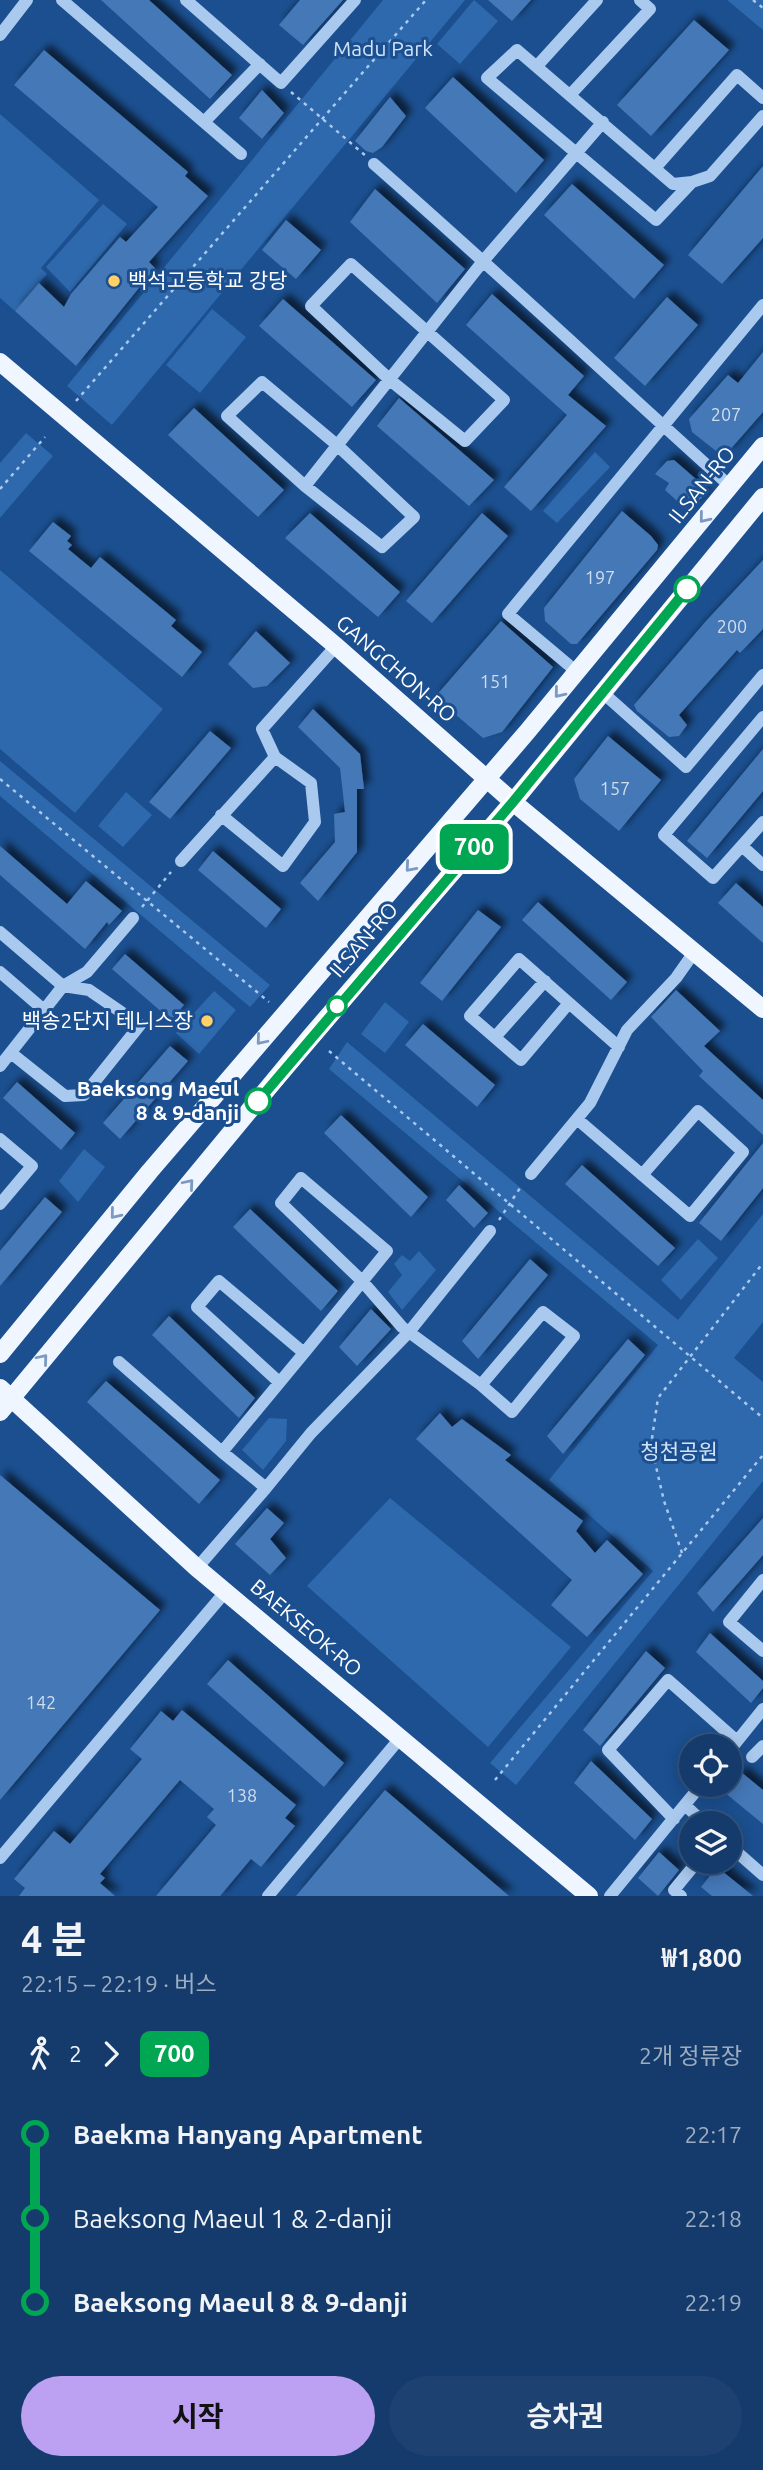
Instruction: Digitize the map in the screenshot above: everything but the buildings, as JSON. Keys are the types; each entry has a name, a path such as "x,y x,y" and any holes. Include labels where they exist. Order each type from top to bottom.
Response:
{"main road":[{"name":"GANGCHON-RO","path":"0,362 336,646 513,802 763,1009"},
{"name":"ILSAN-RO","path":"0,1354 150,1171 577,672 763,446"},
{"name":"ILSAN-RO","path":"4,1399 513,802 601,692 760,506"},
{"name":"BAEKSEOK-RO","path":"4,1399 197,1568 589,1896"}],"street":[{"path":"0,35 27,0"},
{"path":"62,0 241,154"},
{"path":"186,0 281,83 355,0"},
{"path":"537,66 597,0"},
{"path":"570,95 650,9 640,0"},
{"path":"692,182 656,220 487,78 517,50 673,184 692,182 709,176 763,116"},
{"path":"204,122 260,64"},
{"path":"655,168 737,75 763,98"},
{"path":"305,485 484,260 603,122"},
{"path":"374,164 484,260 730,486"},
{"path":"351,264 428,331 504,400 465,441 390,380 311,306 351,264"},
{"path":"577,672 508,614 763,305"},
{"path":"262,382 338,445 414,517 382,547 305,485 227,416 262,382"},
{"path":"221,815 283,866 315,822 311,783 275,757 262,729 336,646"},
{"path":"601,692 685,766 763,675"},
{"path":"763,717 664,835 713,878 763,822"},
{"path":"181,862 275,757"},
{"path":"742,846 763,864"},
{"path":"0,1066 62,986 87,972 133,918"},
{"path":"0,932 62,986 89,990 140,1026 84,1095 65,1097 11,1053"},
{"path":"531,1174 590,1103 627,1030 676,978 695,951"},
{"path":"569,1003 521,1060 470,1016 519,959 619,1046"},
{"path":"0,972 44,1010"},
{"path":"495,1037 545,981"},
{"path":"577,1119 642,1175 690,1216 743,1152 698,1111 642,1175"},
{"path":"0,1139 32,1166 0,1204"},
{"path":"222,1452 304,1353 362,1281 387,1251 301,1178 281,1203 362,1281 409,1332 481,1385 512,1412 574,1336 543,1312 481,1385"},
{"path":"197,1568 311,1433 409,1332 490,1231"},
{"path":"279,1382 197,1307 219,1281 304,1353"},
{"path":"119,1362 266,1489"},
{"path":"763,1580 729,1622 763,1651"},
{"path":"0,1858 226,1591"},
{"path":"674,1819 608,1750 668,1680 722,1734"},
{"path":"742,1735 761,1715"},
{"path":"268,1896 401,1737"},
{"path":"752,1757 763,1746"},
{"path":"610,1896 691,1797"},
{"path":"685,1805 691,1811"},
{"path":"742,1857 763,1875"},
{"path":"681,1896 674,1890 687,1874"}],"path":[{"path":"76,401 426,0"},
{"path":"753,0 763,8"},
{"path":"281,83 374,164"},
{"path":"0,489 45,437"},
{"path":"0,779 269,1002"},
{"path":"133,918 181,862"},
{"path":"329,1051 763,1418"},
{"path":"490,1231 531,1174"},
{"path":"682,1553 664,1501 650,1445 658,1398 763,1263"},
{"path":"495,1780 763,1455"}],"green space":[{"name":"Madu Park","path":"383,0 465,0 112,425 67,386"},
{"path":"474,0 498,21 460,64 437,44"},
{"path":"727,0 763,0 763,30"},
{"path":"0,114 99,200 41,268 47,274 15,311 0,298"},
{"path":"103,204 127,224 70,292 46,267"},
{"path":"212,309 246,337 200,393 166,365"},
{"path":"26,433 53,456 0,518 0,463"},
{"path":"595,452 610,467 557,523 543,511"},
{"path":"0,570 163,709 75,813 0,749"},
{"path":"0,761 270,985 250,1007 0,796"},
{"path":"126,792 152,815 123,847 98,826"},
{"name":"백송2단지 테니스장","path":"214,991 236,1010 199,1054 176,1033"},
{"path":"385,1002 409,1022 385,1053 361,1034"},
{"name":"청천공원","path":"347,1042 678,1320 763,1214 763,1322 734,1358 763,1382 763,1481 516,1785 490,1763 653,1571 549,1480 658,1345 329,1069"},
{"path":"84,1149 105,1167 78,1202 59,1181"},
{"path":"698,1239 718,1258 681,1300 661,1280"},
{"path":"419,1251 436,1270 402,1310 388,1292 402,1275 394,1264 402,1255 410,1261"},
{"path":"269,1418 287,1419 286,1441 263,1470 242,1450"},
{"path":"390,1498 571,1647 488,1747 307,1586"}],"bus line":[{"name":"700","path":"258,1101 536,775 687,589"}],"place":[{"name":"백석고등학교 강당","path":"114,281"},
{"name":"백송2단지 테니스장","path":"207,1021"},
{"name":"Baeksong Maeul 8 & 9-danji","path":"258,1101"}]}
